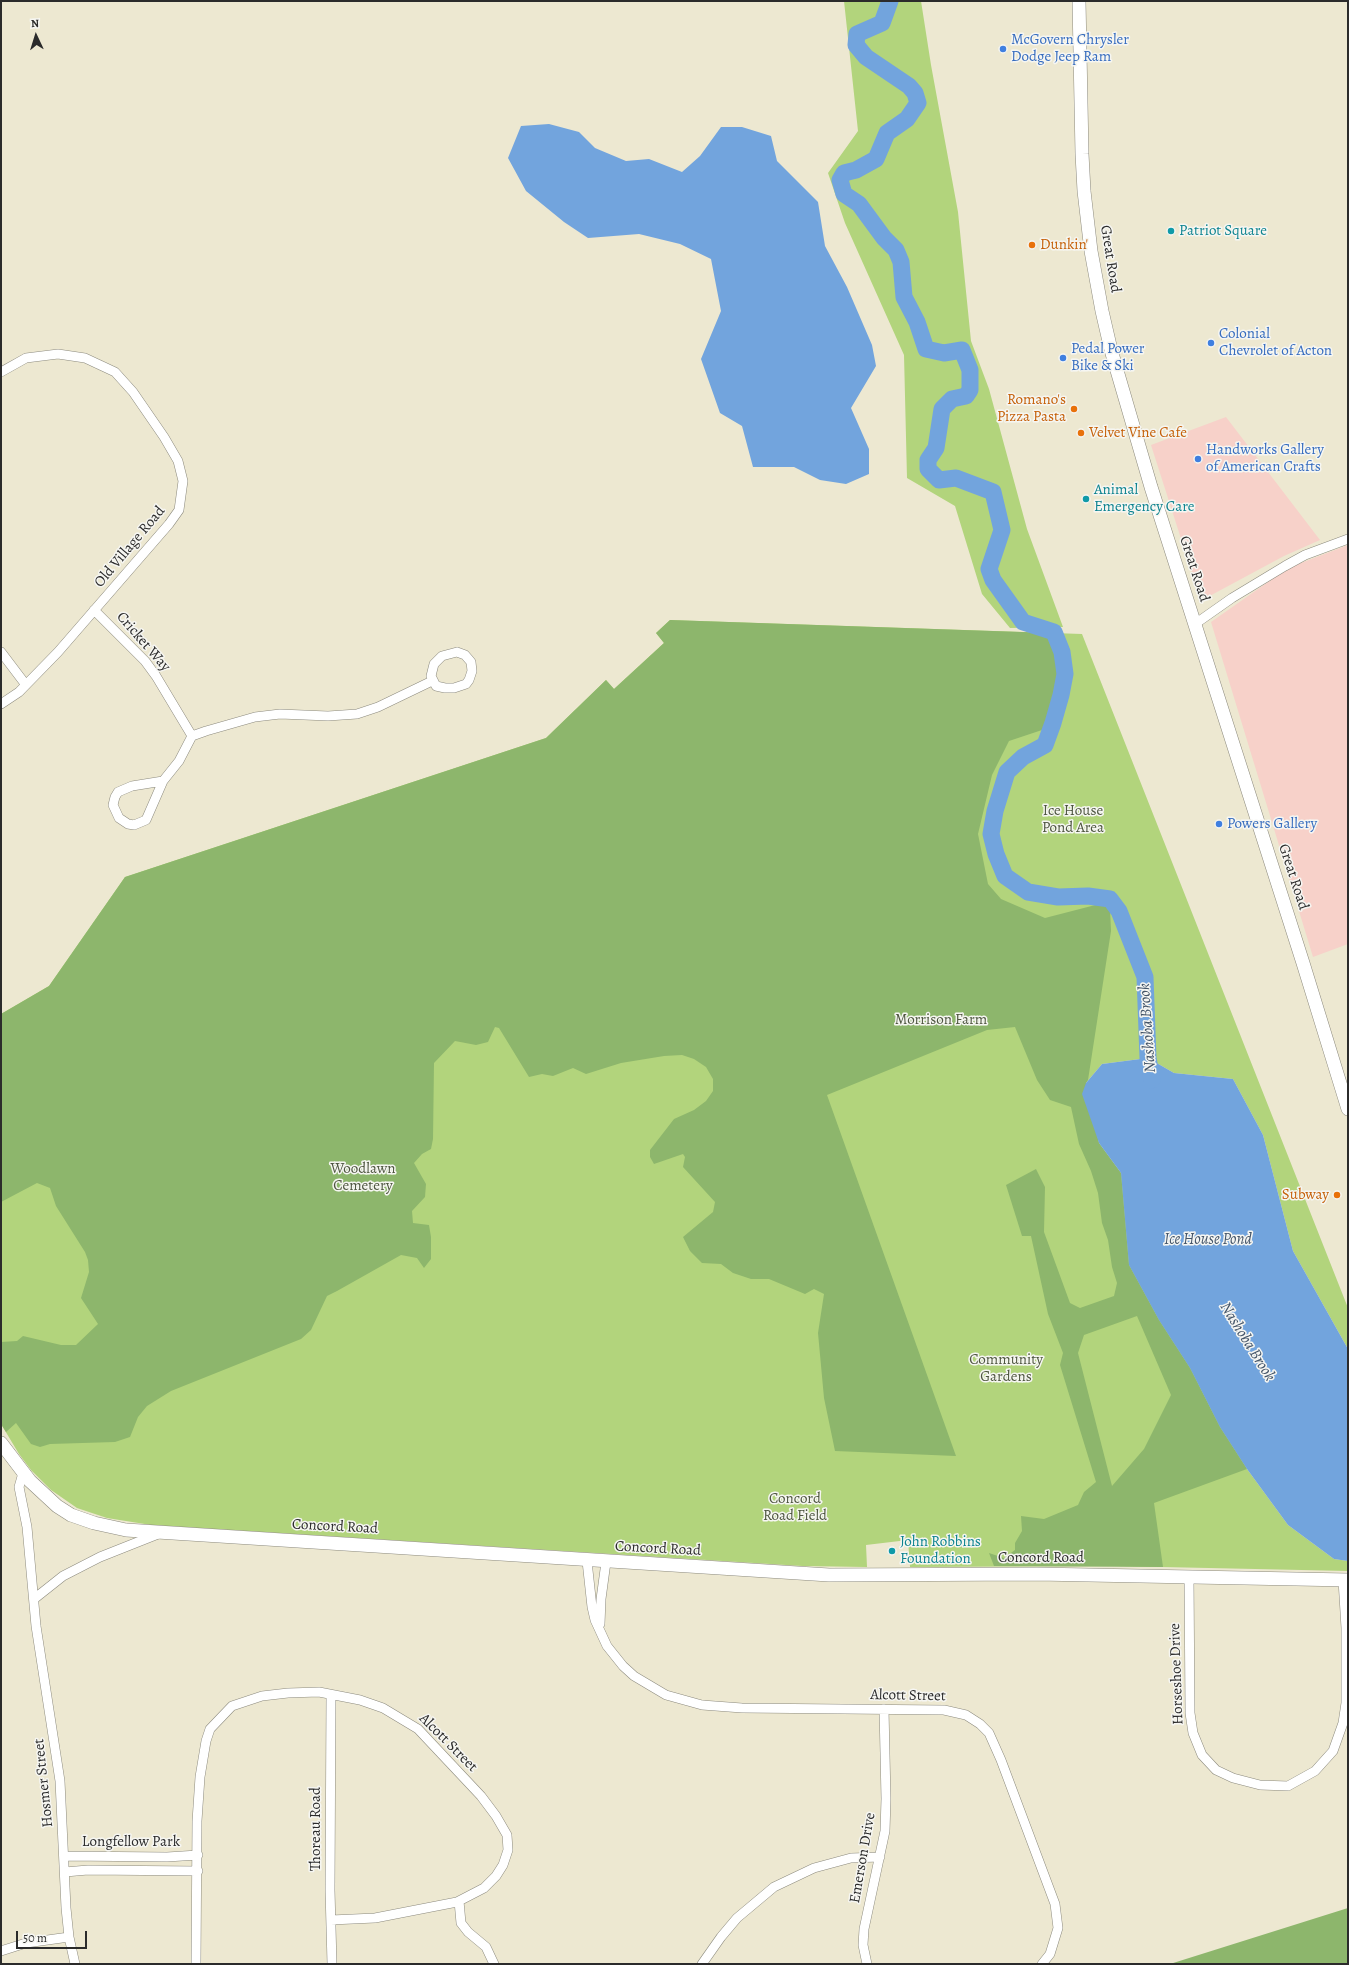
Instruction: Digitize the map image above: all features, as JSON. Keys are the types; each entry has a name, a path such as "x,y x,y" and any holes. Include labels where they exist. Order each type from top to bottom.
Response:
{"street":[{"name":"Great Road","path":"1079,1 1084,190 1091,251 1102,311 1120,387 1348,1109"},
{"name":"Old Village Road","path":"1,372 26,358 58,354 85,358 115,372 133,392 178,461 182,481 179,510 143,556 26,685 19,692 1,704"},
{"path":"1195,624 1232,598 1285,566 1305,555 1348,539"},
{"name":"Cricket Way","path":"94,610 145,661 160,682 192,736"},
{"path":"1,652 26,685"},
{"path":"457,652 465,655 471,662 472,675 466,684 445,688 436,686 432,681 432,668 442,656 457,652"},
{"path":"163,781 132,786 118,792 113,805 119,818 134,825 143,822 150,812 163,781 179,761 192,736 206,730 254,716 280,714 328,716 357,714 382,705 432,681"},
{"name":"Concord Road","path":"1,1442 22,1473 51,1502 76,1517 108,1527 162,1533 425,1548 606,1562 830,1575 1037,1574 1346,1580"},
{"name":"Hosmer Street","path":"22,1473 19,1486 27,1527 34,1599 60,1781 69,1937 75,1964"},
{"path":"34,1599 63,1576 100,1557 162,1533"},
{"name":"Alcott Street","path":"586,1560 590,1598 601,1633 614,1656 634,1676 655,1690 677,1700 702,1705 742,1708 953,1711 971,1717 989,1733 1001,1760 1056,1904 1058,1928 1050,1954 1042,1964"},
{"name":"Alcott Street","path":"601,1633 600,1607 606,1562"},
{"name":"Horseshoe Drive","path":"1189,1576 1190,1713 1193,1733 1202,1755 1216,1770 1233,1778 1260,1785 1288,1786 1315,1772 1332,1751 1343,1724 1346,1703 1346,1580"},
{"name":"Alcott Street","path":"196,1964 200,1776 206,1741 210,1729 232,1706 262,1696 288,1693 320,1692 360,1700 383,1708 418,1729 481,1796 496,1816 507,1835 508,1850 504,1865 496,1876 484,1888 459,1901 427,1909 375,1918 331,1920"},
{"name":"Thoreau Road","path":"331,1695 332,1964"},
{"name":"Emerson Drive","path":"867,1964 864,1945 864,1929 885,1831 886,1799 884,1709"},
{"name":"Longfellow Park","path":"65,1856 159,1857 198,1855"},
{"path":"702,1964 738,1918 774,1887 814,1868 851,1858 880,1857"},
{"name":"Longfellow Park","path":"65,1872 88,1870 198,1871"},
{"path":"459,1901 461,1923 468,1932 486,1947 494,1964"},
{"path":"1,1951 26,1943 69,1937"}],"shaded area":[{"path":"1226,417 1320,540 1284,556 1204,599 1191,570 1151,445"},
{"path":"1348,545 1348,944 1313,957 1211,622 1288,568"}],"green space":[{"path":"844,1 921,1 931,65 958,212 971,341 989,389 1027,529 1063,627 1010,628 982,594 955,506 907,478 904,355 845,223 828,173 858,131"},
{"path":"670,620 1082,634 1348,1308 1348,1349 1293,1251 1263,1135 1233,1079 1174,1073 1148,1058 1102,1064 1086,1083 1082,1094 1099,1143 1121,1173 1247,1469 1288,1525 1334,1559 1348,1561 1348,1571 1116,1566 910,1567 908,1540 866,1545 867,1567 802,1566 151,1525 107,1518 77,1508 51,1490 31,1470 19,1454 1,1424 1,1014 49,986 125,877 546,738 606,680 614,689 664,643 656,633"},
{"path":"670,620 1051,633 1058,655 1060,679 1045,729 1009,741 992,775 978,834 988,884 1001,899 1045,918 1107,902 1110,909 1111,931 1088,1080 1086,1083 1099,1143 1121,1173 1129,1265 1159,1320 1190,1368 1220,1427 1247,1469 1154,1503 1163,1567 994,1566 989,1553 1004,1558 1015,1550 1015,1543 1022,1531 1021,1516 1044,1519 1078,1505 1084,1492 1096,1482 1060,1365 1063,1353 1048,1314 1031,1236 1022,1236 1006,1185 1036,1169 1045,1187 1044,1232 1070,1303 1080,1308 1114,1296 1117,1283 1112,1267 1108,1240 1102,1223 1098,1193 1091,1171 1079,1144 1071,1107 1050,1100 1037,1080 1015,1027 987,1030 827,1095 956,1456 835,1451 824,1398 818,1333 824,1294 814,1289 805,1294 769,1279 751,1279 733,1273 721,1264 702,1263 690,1251 683,1237 713,1212 715,1202 683,1167 685,1157 683,1154 654,1164 650,1157 650,1150 674,1119 694,1110 706,1101 713,1091 713,1079 706,1067 694,1059 682,1055 664,1056 621,1063 586,1074 573,1068 553,1076 542,1074 529,1077 499,1028 495,1027 488,1042 476,1045 455,1041 434,1063 433,1139 431,1149 422,1154 414,1163 426,1184 425,1197 412,1211 413,1223 429,1225 431,1237 431,1259 424,1268 417,1258 401,1255 327,1296 311,1330 301,1339 171,1391 147,1406 138,1417 130,1437 115,1442 50,1444 40,1447 31,1444 16,1423 6,1432 1,1424 1,1342 17,1341 23,1336 61,1345 76,1345 98,1324 81,1298 89,1272 88,1260 85,1252 56,1206 50,1188 37,1183 1,1202 1,1014 49,986 125,877 546,738 606,680 614,689 664,643 656,633","holes":["1137,1316 1171,1395 1144,1449 1112,1486 1078,1353 1084,1335"]},
{"path":"1348,1908 1348,1964 1170,1964"}],"water":[{"path":"549,124 579,132 595,148 626,161 649,159 682,172 700,156 721,127 742,127 771,136 777,161 818,202 825,246 847,287 872,345 876,366 851,408 869,449 869,474 846,484 820,480 794,467 753,467 742,426 720,413 701,359 721,311 711,259 680,244 639,234 588,238 564,222 526,191 508,158 521,126"},
{"name":"Ice House Pond","path":"1148,1058 1174,1073 1233,1079 1263,1135 1293,1251 1348,1349 1348,1561 1334,1559 1288,1525 1247,1469 1220,1427 1190,1368 1159,1320 1129,1265 1121,1173 1099,1143 1082,1094 1086,1083 1102,1064"}],"waterway":[{"name":"Nashoba Brook","path":"890,1 882,23 857,34 856,45 866,57 909,86 915,93 918,103 907,119 887,133 876,159 856,170 844,173 840,180 844,194 859,204 884,238 896,250 901,262 904,297 917,322 926,349 944,353 962,350 970,370 970,390 966,396 952,399 942,409 936,448 928,460 928,469 939,480 956,478 993,492 1002,530 989,569 993,580 1023,622 1054,632 1062,652 1065,674 1061,695 1045,745 1023,757 1007,772 995,811 991,834 996,854 1005,876 1028,892 1058,897 1088,896 1110,899 1119,911 1145,977 1148,1058 1152,1080"}],"place":[{"name":"McGovern Chrysler Dodge Jeep Ram","path":"1003,49"},
{"name":"Patriot Square","path":"1171,231"},
{"name":"Dunkin'","path":"1032,245"},
{"name":"Colonial Chevrolet of Acton","path":"1211,343"},
{"name":"Pedal Power Bike & Ski","path":"1063,358"},
{"name":"Romano's Pizza Pasta","path":"1074,409"},
{"name":"Velvet Vine Cafe","path":"1081,433"},
{"name":"Handworks Gallery of American Crafts","path":"1198,459"},
{"name":"Animal Emergency Care","path":"1086,499"},
{"name":"Powers Gallery","path":"1219,824"},
{"name":"Subway","path":"1337,1195"},
{"name":"John Robbins Foundation","path":"892,1551"}],"park label":[{"name":"Ice House Pond Area","path":"1073,820"},
{"name":"Morrison Farm","path":"941,1020"},
{"name":"Woodlawn Cemetery","path":"363,1178"},
{"name":"Community Gardens","path":"1006,1368"},
{"name":"Concord Road Field","path":"795,1508"}]}
